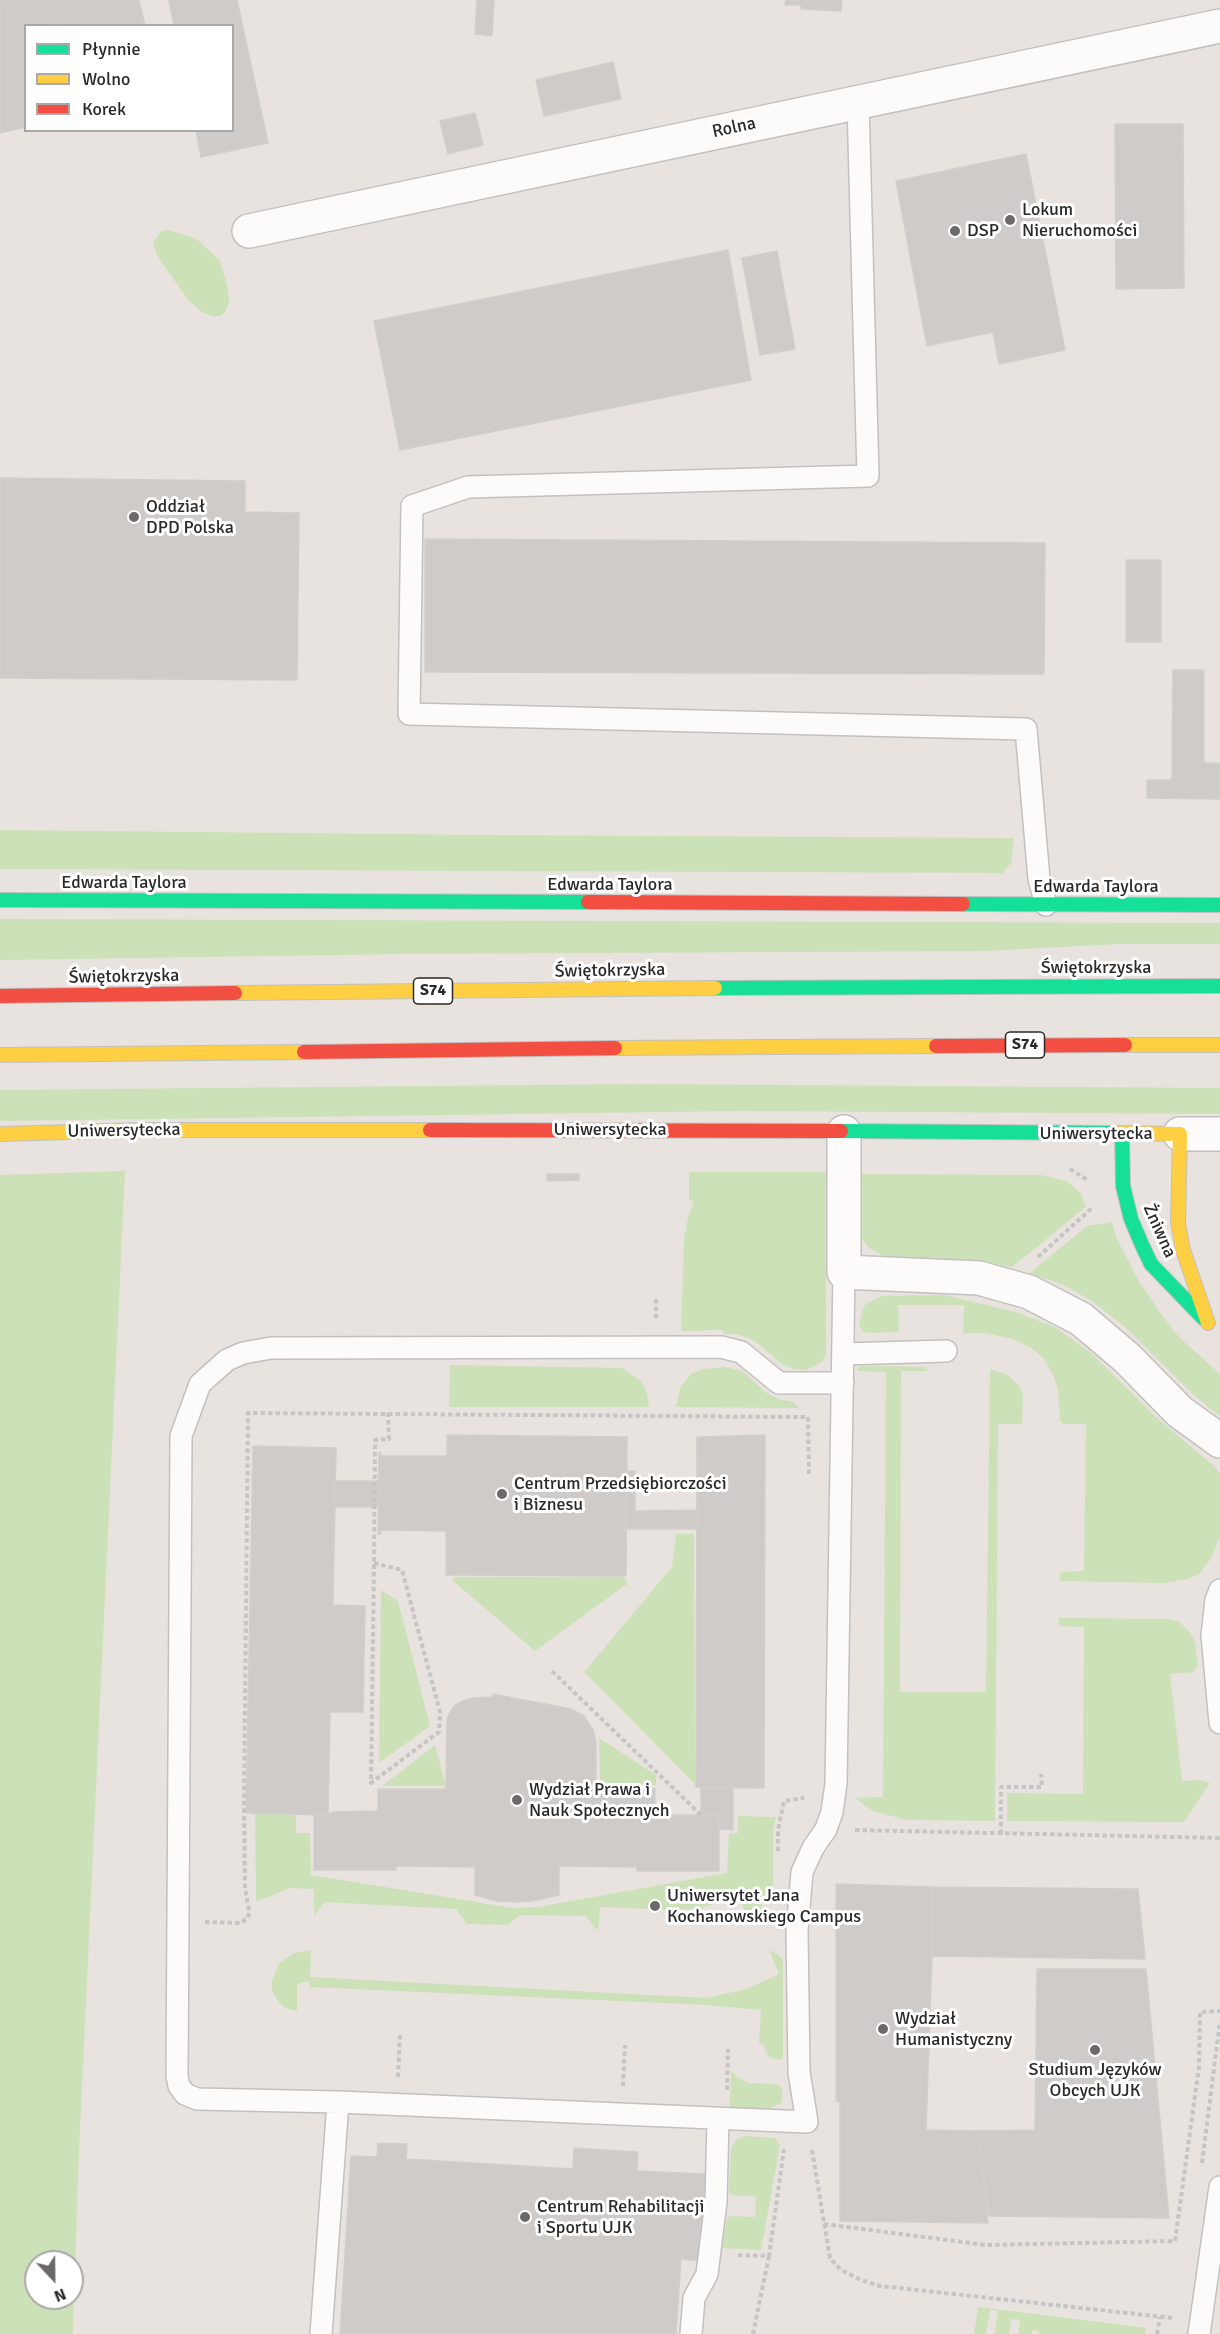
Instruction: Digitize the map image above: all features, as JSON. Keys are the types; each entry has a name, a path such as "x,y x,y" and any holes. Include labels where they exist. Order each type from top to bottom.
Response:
{"main road":[{"name":"Edwarda Taylora","path":"0,900 1220,905"},
{"name":"Świętokrzyska","path":"0,996 855,986 1220,986"},
{"name":"S74","path":"0,1055 829,1046 1220,1045"},
{"name":"Uniwersytecka","path":"0,1134 144,1130 1180,1134"},
{"name":"Żniwna","path":"1122,1134 1123,1186 1131,1219 1151,1264 1220,1336"},
{"name":"Żniwna","path":"1180,1134 1178,1223 1183,1250 1208,1323"}],"street":[{"name":"Rolna","path":"249,231 1220,26"},
{"path":"844,1132 844,1272 979,1278 1029,1292 1081,1319 1127,1358 1180,1412 1220,1441"},
{"name":"Uniwersytecka","path":"1180,1134 1220,1134"}],"lane":[{"path":"858,102 868,476 468,487 412,506 409,714 1026,729 1039,879 1046,905"},
{"path":"843,1383 779,1383 741,1352 721,1347 271,1348 243,1353 227,1360 200,1384 181,1436 177,2076 179,2086 185,2094 197,2099 798,2122 799,1902 802,1872 813,1848 826,1829 832,1812 836,1784 844,1354 844,1272"},
{"path":"844,1354 946,1351"},
{"path":"1220,1590 1216,1600 1212,1635 1220,1723"},
{"path":"321,2334 338,2103"},
{"path":"691,2334 693,2298 707,2274 716,2202 722,2119"},
{"path":"1199,2334 1220,2187"}],"path":[{"path":"1005,1285 1076,1222 1091,1212 1096,1201"},
{"path":"177,1922 240,1923 248,1918 249,1911 246,1888 244,1804 248,1413 808,1417 809,1487"},
{"path":"374,1563 402,1570 440,1712 440,1732 371,1783 375,1440 389,1439 388,1413"},
{"path":"552,1671 701,1815"},
{"path":"1001,1834 1001,1787 1042,1787 1041,1774"},
{"path":"778,1862 778,1830 784,1802 798,1800 811,1793"},
{"path":"826,1829 1220,1838"},
{"path":"824,2224 986,2245 1175,2241 1199,2067 1200,2012 1220,2011"},
{"path":"1202,2164 1220,2021"},
{"path":"398,2074 400,2035"},
{"path":"623,2086 625,2045"},
{"path":"722,2119 728,2049"},
{"path":"798,2122 824,2224 830,2258 841,2270 880,2286 1183,2318"},
{"path":"753,2334 798,2122"},
{"path":"710,2253 769,2256"},
{"path":"1157,2334 1160,2317"}],"green space":[{"path":"168,230 199,241 220,261 228,289 229,303 225,312 220,316 202,312 189,301 157,256 153,243 161,231"},
{"path":"0,830 1014,838 1011,863 1003,873 0,869"},
{"path":"0,919 1220,923 1220,944 1118,944 987,951 404,954 0,960"},
{"path":"638,1084 1220,1088 1220,1114 742,1111 0,1121 0,1090"},
{"path":"125,1171 76,2250 24,2250 24,2310 74,2310 73,2334 0,2334 0,1175"},
{"path":"689,1172 824,1172 826,1174 826,1355 822,1362 806,1370 794,1369 782,1364 755,1341 737,1334 724,1334 723,1330 681,1331 684,1240 688,1217 694,1201 689,1200"},
{"path":"861,1174 1041,1175 1067,1181 1081,1194 1086,1207 1012,1267 977,1260 883,1256 868,1247 861,1237"},
{"path":"1112,1222 1116,1237 1138,1280 1161,1314 1179,1337 1220,1374 1220,1416 1195,1396 1125,1327 1093,1302 1066,1286 1030,1273 1087,1226"},
{"path":"944,1295 1016,1312 1055,1327 1091,1353 1157,1418 1214,1466 1220,1474 1220,1536 1210,1560 1199,1574 1188,1579 1164,1583 1060,1581 1061,1572 1084,1571 1086,1426 1085,1424 1064,1424 1060,1421 1058,1390 1044,1359 1033,1349 1013,1339 985,1333 963,1333 964,1305 898,1305 899,1332 868,1333 862,1331 859,1325 866,1304 882,1296"},
{"path":"450,1365 622,1368 641,1381 646,1390 649,1407 449,1407"},
{"path":"862,1366 924,1367 929,1371 901,1371 900,1692 986,1692 990,1369 1006,1374 1019,1385 1023,1395 1022,1424 998,1424 995,1821 907,1820 873,1811 855,1798 883,1797 886,1372 857,1371 857,1368"},
{"path":"725,1367 742,1371 765,1392 778,1399 793,1402 799,1408 676,1407 680,1388 692,1373"},
{"path":"676,1534 694,1534 695,1784 584,1672 672,1567"},
{"path":"454,1577 624,1577 627,1584 535,1651 452,1580"},
{"path":"381,1590 398,1601 430,1726 379,1763"},
{"path":"1058,1618 1169,1619 1178,1621 1190,1632 1195,1642 1198,1665 1193,1672 1170,1674 1182,1781 1200,1780 1210,1783 1184,1822 1007,1821 1007,1793 1083,1794 1084,1627 1060,1626"},
{"path":"599,1738 656,1775 656,1785 600,1784"},
{"path":"435,1745 446,1786 382,1786"},
{"path":"255,1812 296,1813 296,1833 310,1833 311,1875 513,1908 538,1907 727,1873 729,1834 738,1833 738,1816 776,1817 773,1831 773,1895 761,1896 762,1913 749,1920 738,1896 698,1909 600,1907 598,1931 585,1916 520,1915 508,1925 467,1924 456,1909 325,1902 314,1916 314,1889 290,1888 256,1902"},
{"path":"769,1949 782,1958 783,1962 783,2058 779,2060 771,2058 766,2053 763,2044 759,2043 761,2010 708,2005 310,1987 309,1981 297,1984 297,2011 287,2009 279,2003 272,1991 272,1981 279,1963 294,1953 311,1950 310,1977 706,1998 747,1989 779,1974"},
{"path":"731,2070 738,2078 748,2083 777,2084 782,2089 782,2102 770,2109 730,2107"},
{"path":"745,2136 775,2138 780,2145 761,2250 722,2248 727,2218 731,2216 755,2217 756,2197 731,2195 729,2192 731,2148 737,2139"},
{"path":"978,2307 1146,2328 1145,2334 1039,2334 1039,2331 1032,2330 1031,2334 1018,2334 1020,2320 1011,2319 1009,2334 995,2334 998,2311 990,2310 986,2334 974,2334"}],"building":[{"path":"0,0 139,0 145,24 24,24 24,127 0,133"},
{"path":"169,0 237,0 268,143 201,157 196,132 234,132 234,24 174,24"},
{"path":"477,0 494,0 492,36 475,34"},
{"path":"786,0 842,0 841,11 801,9 801,5 785,5"},
{"path":"613,62 621,99 544,116 536,80"},
{"path":"475,113 483,145 448,154 440,121"},
{"path":"1115,124 1183,124 1184,288 1116,289"},
{"path":"1026,154 1065,350 999,364 993,332 927,346 896,181"},
{"path":"728,250 751,380 400,450 374,321"},
{"path":"777,251 795,349 760,355 742,258"},
{"path":"0,478 245,481 245,512 299,513 297,680 0,678"},
{"path":"425,539 751,541 749,673 425,672"},
{"path":"751,541 1045,543 1044,674 749,673"},
{"path":"1126,560 1161,560 1161,642 1126,642"},
{"path":"1173,670 1204,670 1204,763 1220,763 1220,799 1147,798 1147,780 1171,780 1172,778"},
{"path":"547,1174 579,1174 579,1180 547,1181"},
{"name":"Centrum Przedsiębiorczości i Biznesu","path":"447,1435 627,1437 626,1576 446,1575 446,1531 381,1530 381,1534 378,1534 379,1452 381,1456 447,1456"},
{"name":"Wydział Prawa i Nauk Społecznych","path":"765,1435 764,1788 696,1787 697,1437"},
{"path":"253,1446 336,1448 333,1605 365,1606 363,1712 330,1712 328,1815 246,1813"},
{"path":"626,1471 635,1471 635,1511 697,1510 697,1529 626,1529"},
{"path":"335,1481 378,1481 378,1507 335,1507"},
{"name":"Wydział Prawa i Nauk Społecznych","path":"493,1694 571,1709 584,1716 593,1730 596,1742 596,1789 655,1789 655,1815 719,1815 719,1871 637,1871 637,1867 559,1866 559,1895 517,1902 496,1901 475,1895 475,1867 396,1866 396,1870 314,1870 314,1813 328,1815 333,1812 378,1811 378,1789 446,1789 447,1719 454,1706 463,1701 493,1697"},
{"path":"701,1788 733,1788 733,1830 720,1829 719,1815 701,1815"},
{"name":"Wydział Humanistyczny","path":"836,1884 932,1887 926,2130 978,2131 988,2223 840,2221 840,2102 836,2101"},
{"path":"932,1887 1138,1889 1145,1959 932,1956"},
{"name":"Studium Języków Obcych UJK","path":"1037,1969 1146,1969 1169,2218 989,2216 978,2131 1035,2130"},
{"name":"Centrum Rehabilitacji i Sportu UJK","path":"378,2143 407,2144 406,2159 573,2169 574,2148 638,2152 637,2171 705,2174 700,2261 681,2259 676,2334 340,2334 351,2156 377,2157"}],"traffic: fast":[{"path":"0,900 588,902"},
{"path":"963,904 1220,905"},
{"path":"715,988 1220,986"},
{"path":"841,1131 1114,1133"},
{"path":"1122,1134 1123,1186 1131,1219 1142,1245 1151,1264 1204,1319"}],"traffic: slow":[{"path":"235,993 715,988"},
{"path":"1125,1045 1220,1045"},
{"path":"615,1048 936,1046"},
{"path":"0,1055 304,1052"},
{"path":"0,1134 144,1130 430,1130"},
{"path":"1114,1133 1180,1134 1178,1223 1183,1250 1208,1323"}],"traffic: jam":[{"path":"588,902 963,904"},
{"path":"0,996 235,993"},
{"path":"936,1046 1125,1045"},
{"path":"304,1052 615,1048"},
{"path":"430,1130 841,1131"}],"place":[{"name":"Lokum Nieruchomości","path":"1010,220"},
{"name":"DSP","path":"955,231"},
{"name":"Oddział DPD Polska","path":"134,517"},
{"name":"Centrum Przedsiębiorczości i Biznesu","path":"502,1494"},
{"name":"Wydział Prawa i Nauk Społecznych","path":"517,1800"},
{"name":"Uniwersytet Jana Kochanowskiego Campus","path":"655,1906"},
{"name":"Wydział Humanistyczny","path":"883,2029"},
{"name":"Studium Języków Obcych UJK","path":"1095,2050"},
{"name":"Centrum Rehabilitacji i Sportu UJK","path":"525,2217"}]}
